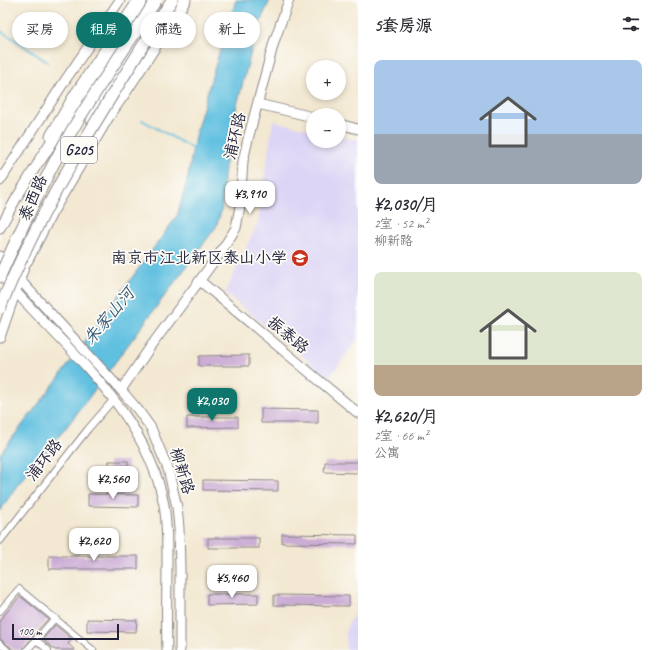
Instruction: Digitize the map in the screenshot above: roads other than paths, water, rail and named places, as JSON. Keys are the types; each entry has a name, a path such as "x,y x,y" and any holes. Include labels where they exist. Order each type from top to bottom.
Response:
{"highway":[{"path":"40,160 144,0"},
{"name":"G205","path":"0,275 31,207 67,138 104,78 156,0"},
{"name":"G205","path":"0,308 30,241 66,172 111,96 172,0"},
{"path":"27,260 51,213 109,115 128,89 185,0"}],"main road":[{"name":"泰西路","path":"0,181 66,79 120,0"},
{"name":"泰西路","path":"0,228 40,160 47,142 74,95 138,0"},
{"name":"泰西路","path":"0,337 36,230 54,186 116,76 166,0"},
{"name":"浦环路","path":"121,390 150,346 200,281 236,228 240,206 243,161 252,120 258,104 274,42 288,0"},
{"path":"258,104 306,115"},
{"path":"346,126 358,129"},
{"name":"柳新路","path":"0,256 20,280 121,390 151,428 168,469 173,487 179,528 180,650"},
{"name":"柳新路","path":"0,275 114,399 134,428 148,455 156,476 164,505 167,536 167,650"},
{"name":"振泰路","path":"200,281 358,413"}],"street":[{"name":"浦环路","path":"0,541 88,429 114,399"},
{"path":"0,610 19,589 93,650"},
{"path":"27,650 55,618"},
{"path":"36,640 48,650"},
{"path":"0,644 7,650"}],"water":[{"path":"236,0 270,0 260,22 260,12 232,12"},
{"name":"朱家山河","path":"221,48 252,48 227,143 221,212 216,227 65,429 16,487 0,511 0,454 60,376 177,216 188,177 195,136"}],"waterway":[{"path":"0,31 47,62"},
{"path":"142,120 195,150"}],"place":[{"name":"南京市江北新区泰山小学","path":"300,258"}]}
